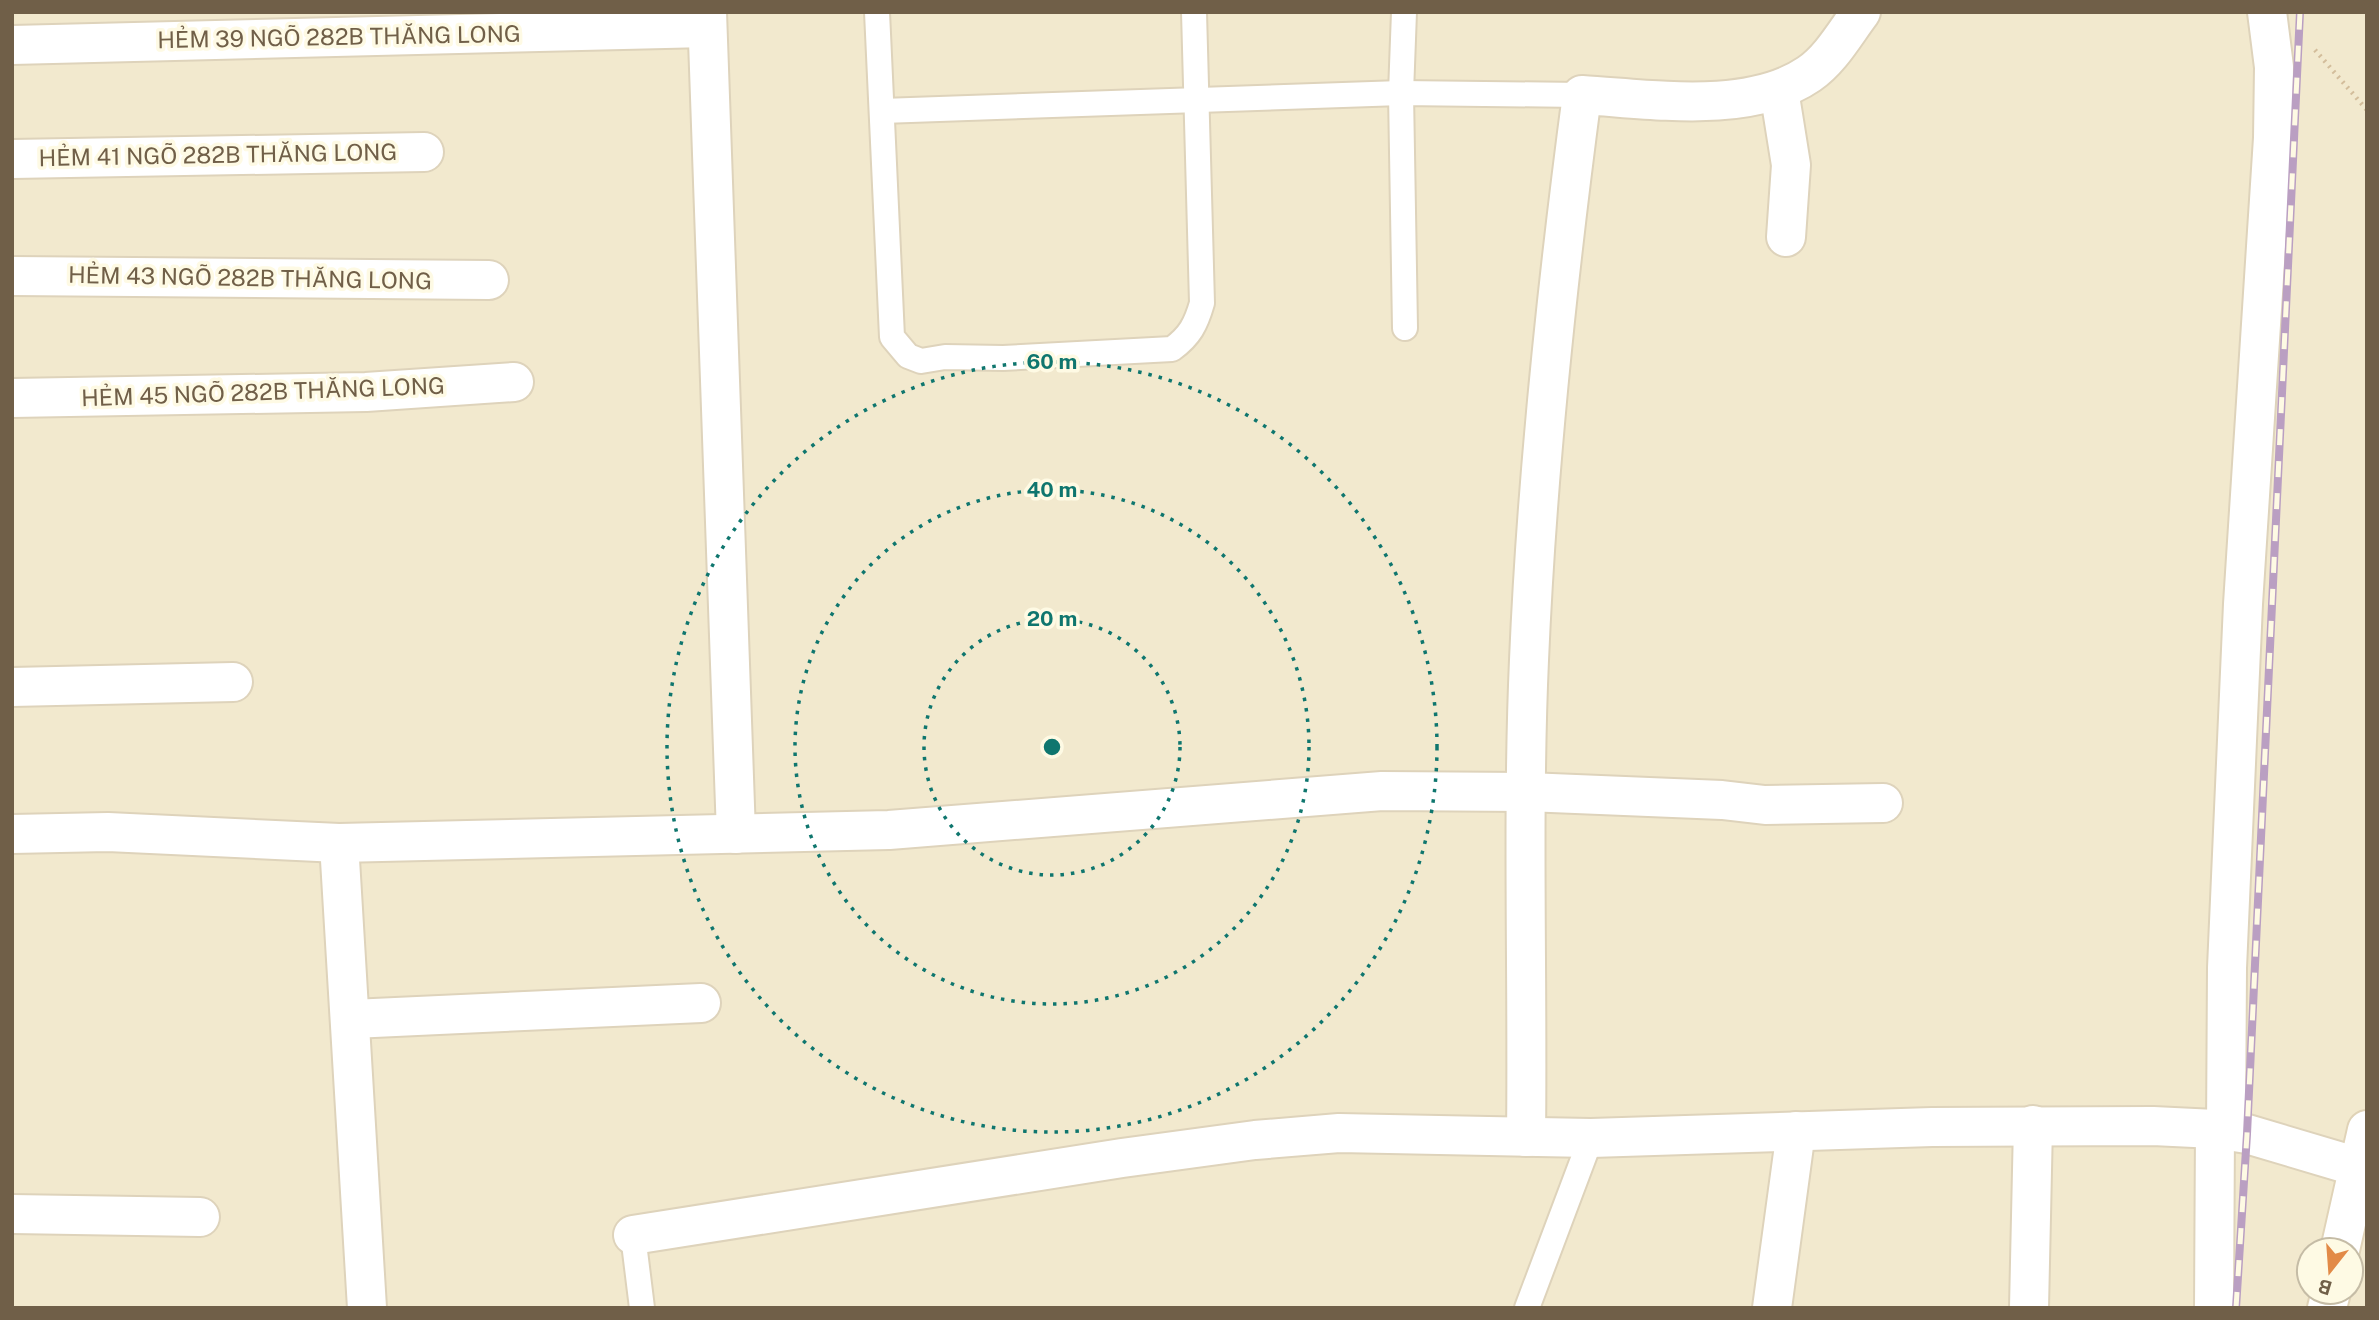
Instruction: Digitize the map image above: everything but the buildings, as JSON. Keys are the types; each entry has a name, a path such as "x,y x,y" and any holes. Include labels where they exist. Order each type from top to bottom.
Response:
{"street":[{"path":"1527,1137 1527,792 1532,602 1554,314 1583,95 1729,99 1755,97 1779,90 1809,74 1825,60 1861,12"},
{"path":"2214,1308 2243,618 2273,138 2274,67 2267,12"},
{"path":"707,20 736,834"},
{"name":"HẺM 39 NGÕ 282B THĂNG LONG","path":"12,45 707,20"},
{"path":"1779,90 1791,165 1786,237"},
{"name":"HẺM 41 NGÕ 282B THĂNG LONG","path":"12,159 424,152"},
{"name":"HẺM 43 NGÕ 282B THĂNG LONG","path":"12,276 489,280"},
{"name":"HẺM 45 NGÕ 282B THĂNG LONG","path":"12,398 366,392 514,382"},
{"path":"12,687 233,682"},
{"path":"12,834 108,832 339,843 597,834 889,830 1382,791 1527,792 1765,804 1883,803"},
{"path":"339,843 352,1019 367,1308"},
{"path":"352,1019 701,1003"},
{"path":"2029,1308 2033,1125"},
{"path":"633,1235 1255,1140 1339,1133 1591,1138 2033,1125 2221,1129 2358,1167"},
{"path":"2343,1236 2367,1130"},
{"path":"1772,1308 1796,1131"},
{"path":"12,1214 200,1217"}],"lane":[{"path":"877,12 892,337 899,348 921,361 945,357 1124,353 1172,349 1196,325 1202,303 1194,12"},
{"path":"1404,12 1401,93 1405,328"},
{"path":"882,111 1196,98 1401,93 1583,95"},
{"path":"1527,1308 1591,1138"},
{"path":"633,1235 642,1308"}],"path":[{"path":"2307,42 2367,110"}],"shaded area":[{"path":"12,12 2367,12 2367,1308 12,1308"}],"railway":[{"path":"2236,1308 2247,1134 2300,12"}]}
